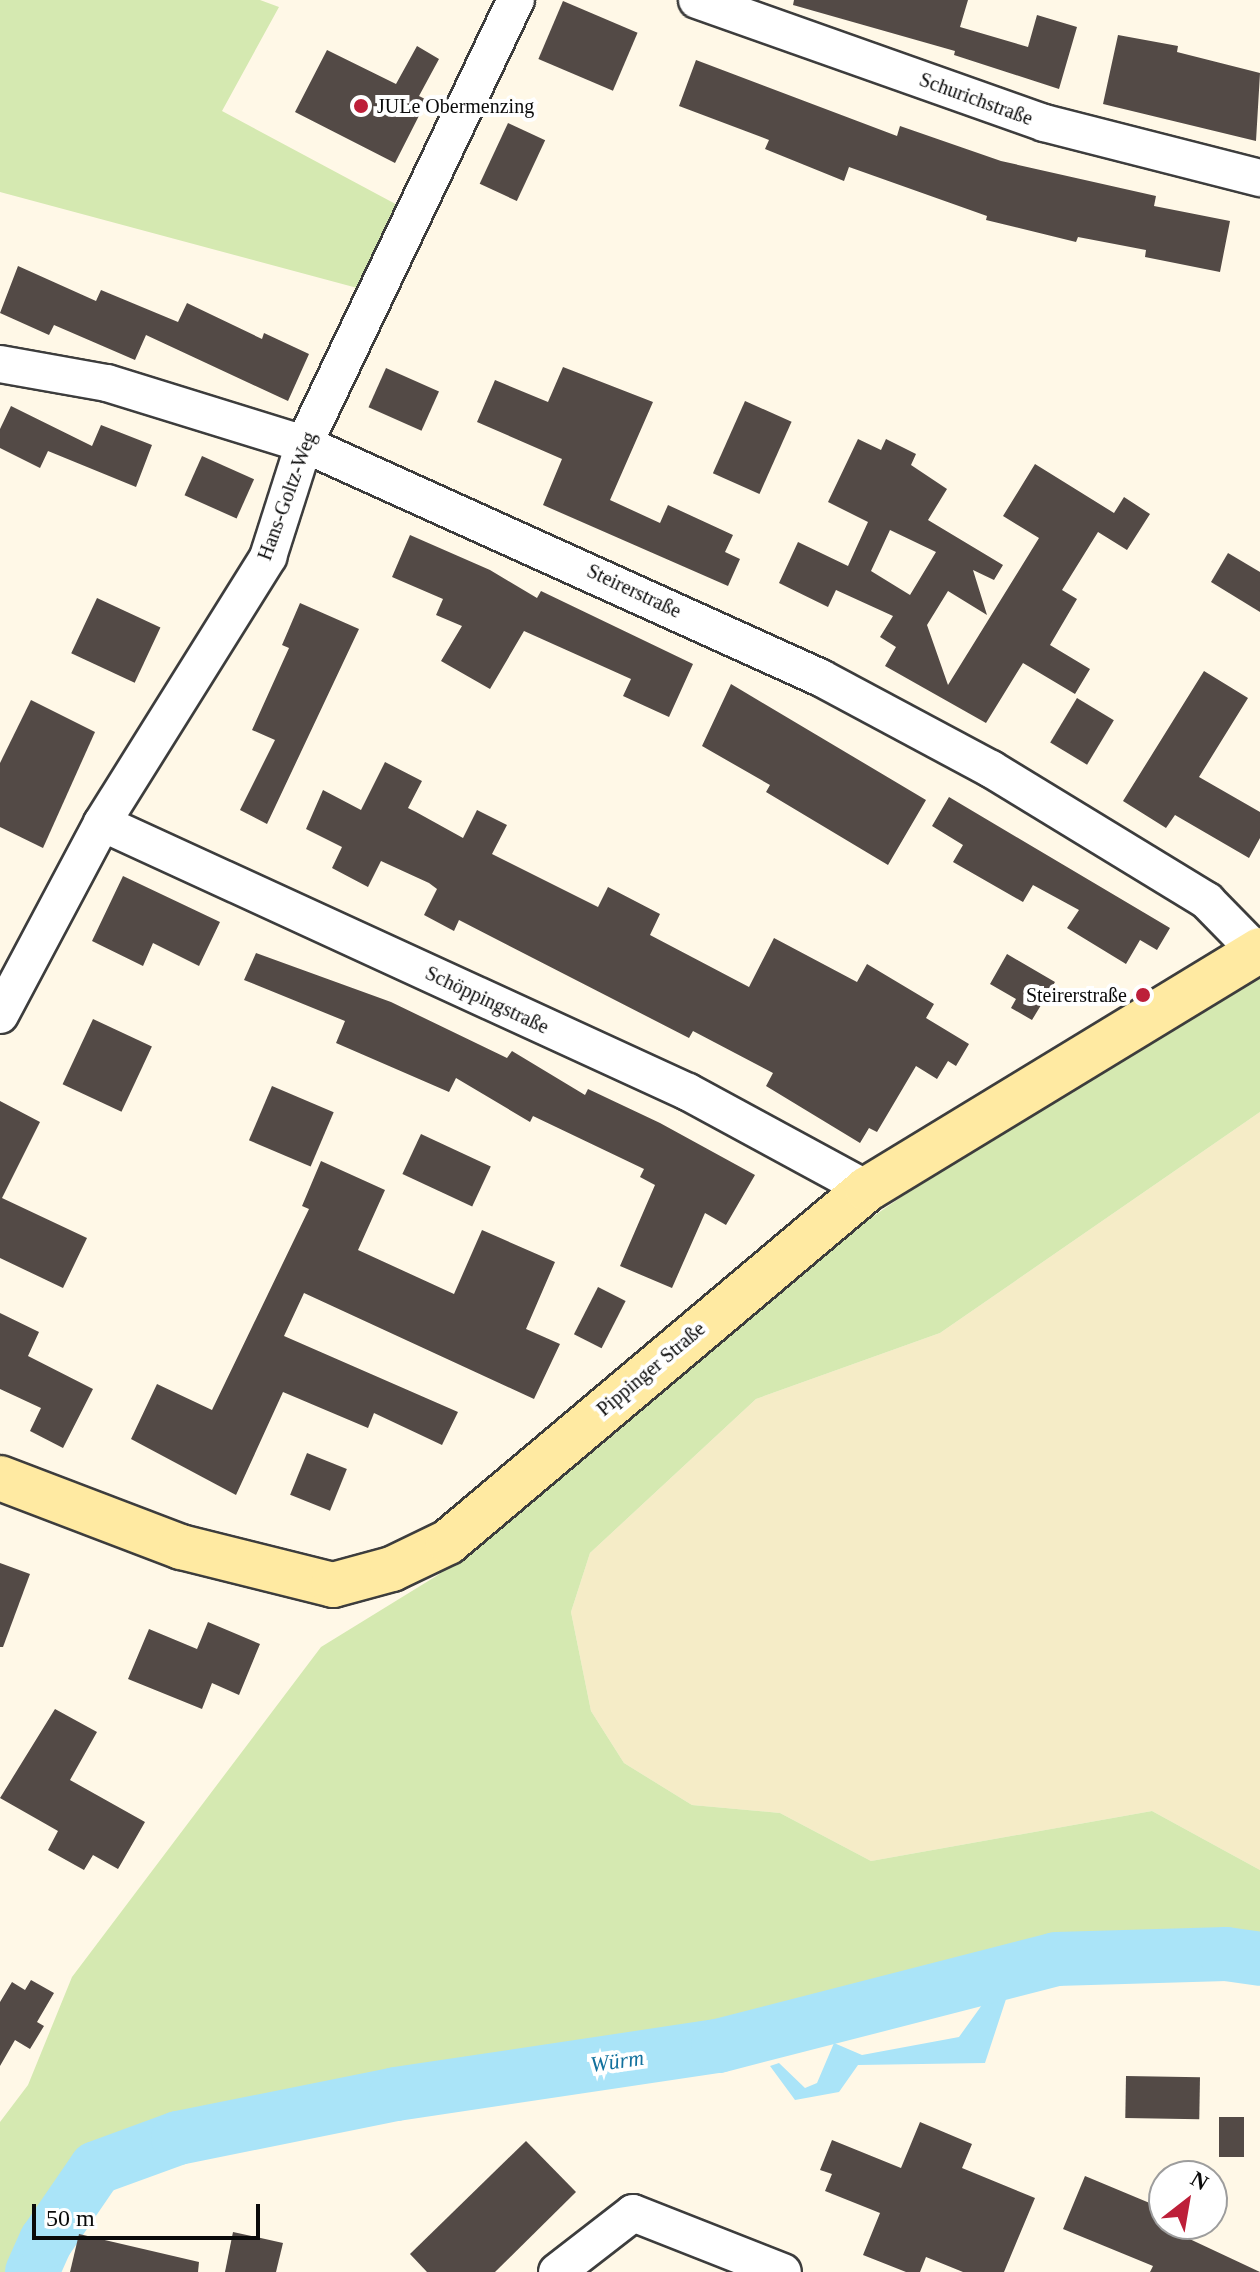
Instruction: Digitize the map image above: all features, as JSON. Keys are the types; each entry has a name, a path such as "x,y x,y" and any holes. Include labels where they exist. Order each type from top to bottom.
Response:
{"main road":[{"name":"Pippinger Straße","path":"0,1478 181,1547 333,1585 392,1569 448,1542 867,1189 1258,951"}],"street":[{"name":"Hans-Goltz-Weg","path":"0,1015 102,823 268,557 304,444 516,0"},
{"name":"Schurichstraße","path":"697,0 1044,123 1260,178"},
{"name":"Steirerstraße","path":"0,364 107,383 304,444 866,700 1207,901 1258,951"},
{"name":"Schöppingstraße","path":"102,823 688,1092 867,1189"},
{"path":"557,2272 633,2213 783,2272"}],"shaded area":[{"path":"1260,1112 1260,1870 1152,1811 871,1861 780,1813 692,1805 624,1763 591,1711 571,1612 590,1553 756,1399 940,1333"}],"green space":[{"path":"0,0 260,0 279,7 222,111 403,208 361,289 0,192"},
{"path":"1260,969 1260,1112 940,1333 756,1399 590,1553 571,1612 591,1711 624,1763 692,1805 780,1813 871,1861 1152,1811 1260,1870 1260,1963 1048,1960 787,2033 419,2108 183,2139 45,2237 31,2272 0,2272 0,2122 28,2085 72,1977 321,1647 438,1575 862,1224 1056,1091"}],"water":[{"path":"1010,1987 985,2063 858,2065 839,2092 795,2100 770,2066 779,2063 805,2088 817,2083 834,2043 862,2055 959,2037 992,1991"}],"building":[{"path":"794,0 968,0 960,27 1028,47 1037,15 1077,27 1059,89 954,55 955,51 793,5"},
{"path":"563,1 638,33 613,91 538,59"},
{"path":"1118,35 1178,46 1177,52 1260,73 1256,141 1103,104"},
{"name":"JULe Obermenzing","path":"417,46 439,59 419,96 427,100 395,163 295,112 327,50 396,84"},
{"path":"696,60 897,136 900,126 1001,161 1156,196 1154,206 1230,221 1220,272 1145,257 1146,250 1078,237 1076,242 986,220 987,216 849,167 844,181 765,149 769,140 679,106"},
{"path":"508,123 545,140 517,201 480,184"},
{"path":"18,266 96,301 101,290 178,322 187,303 262,339 264,333 309,354 288,401 146,335 135,360 54,325 49,335 0,313"},
{"path":"563,367 653,402 610,500 660,523 668,505 733,535 725,552 740,559 728,586 543,505 562,459 477,422 495,380 548,402"},
{"path":"386,368 439,392 421,431 369,407"},
{"path":"745,401 792,422 759,494 713,473"},
{"path":"11,406 92,446 101,425 152,445 136,487 48,451 40,468 0,448 0,429"},
{"path":"858,439 881,450 886,439 916,454 911,465 947,489 928,520 1003,565 994,580 973,570 987,615 948,591 927,625 948,685 1039,538 1003,516 1035,464 1114,513 1124,497 1150,514 1127,550 1098,532 1062,590 1077,599 1050,645 1090,669 1075,694 1023,663 986,723 885,666 896,647 880,637 893,616 836,590 828,607 779,583 798,542 848,566 868,522 828,502","holes":["890,530 936,552 910,595 871,571"]},
{"path":"202,456 254,479 237,518 185,495"},
{"path":"410,535 490,570 537,598 541,591 693,664 669,717 623,696 631,679 524,631 490,689 441,661 462,626 436,615 443,599 392,577"},
{"path":"1228,553 1260,572 1260,612 1211,582"},
{"path":"97,598 160,628 135,683 71,653"},
{"path":"300,603 359,629 267,824 240,810 275,740 252,730 289,648 282,645"},
{"path":"1204,671 1248,698 1199,777 1260,812 1260,838 1249,858 1175,815 1166,828 1123,801"},
{"path":"731,684 926,800 888,865 766,792 770,785 702,746"},
{"path":"1077,698 1114,720 1087,765 1050,743"},
{"path":"31,700 95,732 43,848 0,827 0,763"},
{"path":"385,762 422,781 408,808 463,838 477,810 507,825 492,854 598,907 608,887 660,914 650,935 749,987 774,938 857,982 867,964 934,1004 926,1018 969,1044 956,1066 948,1061 937,1079 916,1066 877,1132 869,1128 860,1143 766,1086 773,1073 693,1031 689,1038 459,920 454,931 424,915 437,889 429,883 381,861 368,887 332,868 342,847 306,829 323,790 361,810"},
{"path":"949,797 1170,928 1157,950 1140,940 1126,964 1067,928 1079,910 1033,885 1023,902 953,862 963,845 932,826"},
{"path":"123,876 220,922 199,966 153,943 143,966 92,941"},
{"path":"256,953 391,1002 507,1058 512,1051 585,1095 588,1089 660,1123 755,1175 726,1225 705,1213 672,1288 620,1266 655,1185 640,1177 644,1169 533,1116 530,1122 456,1078 449,1092 336,1043 345,1021 244,980"},
{"path":"1007,954 1055,982 1032,1020 1011,1008 1016,999 990,984"},
{"path":"93,1019 152,1046 121,1112 63,1084"},
{"path":"272,1086 334,1112 311,1166 249,1140"},
{"path":"0,1101 40,1122 2,1198 87,1238 63,1288 0,1258"},
{"path":"421,1134 491,1167 472,1206 402,1174"},
{"path":"321,1161 385,1190 358,1250 454,1294 482,1230 555,1262 526,1329 560,1344 534,1399 304,1293 284,1336 458,1412 442,1445 374,1413 368,1428 283,1392 236,1495 131,1439 157,1384 212,1410 309,1209 302,1206"},
{"path":"598,1287 626,1301 602,1348 574,1334"},
{"path":"0,1313 39,1332 28,1356 93,1389 63,1448 30,1431 41,1408 0,1389"},
{"path":"307,1453 347,1469 330,1511 290,1495"},
{"path":"0,1563 30,1574 3,1647 0,1647"},
{"path":"208,1622 260,1644 239,1695 212,1683 202,1709 128,1679 149,1629 197,1649"},
{"path":"55,1709 97,1732 70,1780 145,1822 118,1869 93,1855 84,1870 48,1850 58,1831 0,1798"},
{"path":"31,1980 54,1993 37,2022 44,2026 30,2049 15,2040 0,2066 0,2002 12,1982 25,1990"},
{"path":"1126,2076 1200,2077 1199,2119 1125,2118"},
{"path":"1219,2117 1244,2117 1244,2157 1219,2157"},
{"path":"920,2122 972,2144 962,2168 1035,2198 1004,2272 963,2272 926,2257 920,2272 906,2272 863,2255 880,2213 825,2191 832,2174 820,2170 832,2140 901,2168"},
{"path":"526,2141 576,2192 495,2272 427,2272 410,2254"},
{"path":"1085,2176 1148,2202 1148,2240 1192,2240 1260,2272 1150,2272 1153,2266 1063,2229"},
{"path":"233,2232 283,2243 276,2272 225,2272"},
{"path":"79,2234 199,2262 198,2272 70,2272"}],"waterway":[{"name":"Würm","path":"32,2272 46,2241 96,2168 178,2138 396,2094 718,2046 1056,1959 1226,1954 1260,1959"}],"place":[{"name":"JULe Obermenzing","path":"361,106"},
{"name":"Steirerstraße","path":"1143,995"}]}
